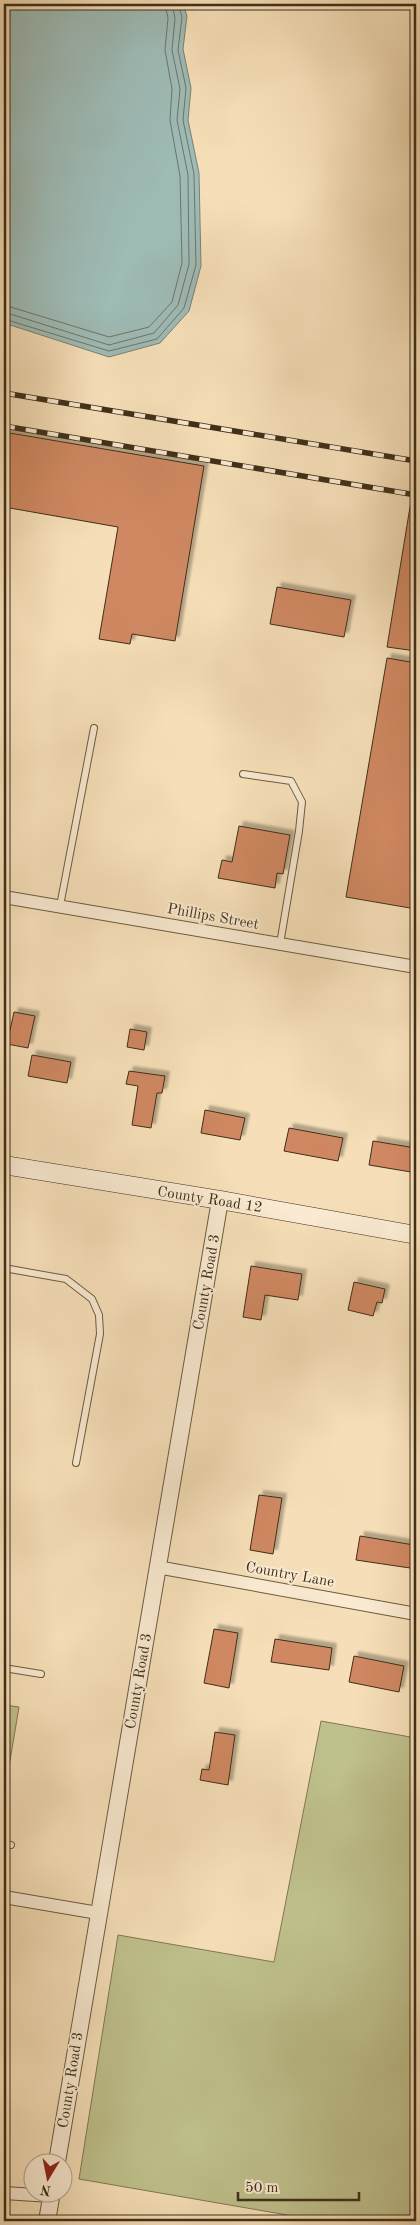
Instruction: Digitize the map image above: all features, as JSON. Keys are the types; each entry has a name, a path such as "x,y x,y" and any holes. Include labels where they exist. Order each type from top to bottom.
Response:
{"main road":[{"name":"County Road 12","path":"4,1165 220,1200 416,1235"}],"street":[{"name":"Phillips Street","path":"4,897 416,968"},
{"name":"County Road 3","path":"59,2152 220,1200"},
{"name":"Country Lane","path":"157,1567 416,1614"},
{"path":"4,1897 98,1913"},
{"path":"4,2193 22,2193"},
{"path":"47,2221 51,2202"}],"lane":[{"path":"60,906 94,728"},
{"path":"243,774 292,781 302,802 300,831 280,944"},
{"path":"4,1268 66,1279 92,1299 99,1315 100,1334 76,1463"},
{"path":"4,1668 41,1674"},
{"path":"4,1844 11,1845"}],"green space":[{"path":"4,1705 19,1707 4,1796"},
{"path":"321,1721 416,1738 416,2221 322,2221 79,2179 118,1935 274,1962"}],"water":[{"path":"4,4 183,4 187,16 183,49 191,88 188,120 199,173 201,266 189,311 160,343 109,357 4,323"}],"building":[{"path":"4,432 204,466 175,641 132,634 130,644 99,639 118,527 4,507"},
{"path":"411,501 416,502 416,651 387,647"},
{"path":"277,587 351,600 344,637 270,624"},
{"path":"387,658 416,663 416,909 346,897"},
{"path":"239,826 290,835 283,874 277,873 275,888 218,878 222,860 232,862"},
{"path":"14,1012 35,1016 28,1048 7,1044"},
{"path":"130,1029 147,1032 144,1050 127,1047"},
{"path":"32,1055 71,1062 67,1083 28,1076"},
{"path":"129,1071 165,1076 162,1093 157,1093 151,1128 132,1125 138,1086 126,1084"},
{"path":"205,1110 245,1118 240,1140 201,1133"},
{"path":"289,1128 343,1138 338,1161 284,1151"},
{"path":"373,1141 416,1148 411,1172 369,1165"},
{"path":"251,1266 302,1274 298,1300 265,1295 261,1320 243,1317"},
{"path":"354,1282 385,1289 382,1303 377,1302 373,1316 348,1310"},
{"path":"259,1495 282,1498 273,1554 250,1550"},
{"path":"360,1536 414,1545 410,1568 356,1560"},
{"path":"214,1629 238,1633 229,1688 204,1683"},
{"path":"275,1639 332,1648 329,1670 271,1662"},
{"path":"354,1656 404,1666 399,1692 349,1682"},
{"path":"215,1732 235,1735 228,1785 200,1780 202,1769 209,1770"}],"railway":[{"path":"4,393 416,461"},
{"path":"4,426 416,495"}]}
